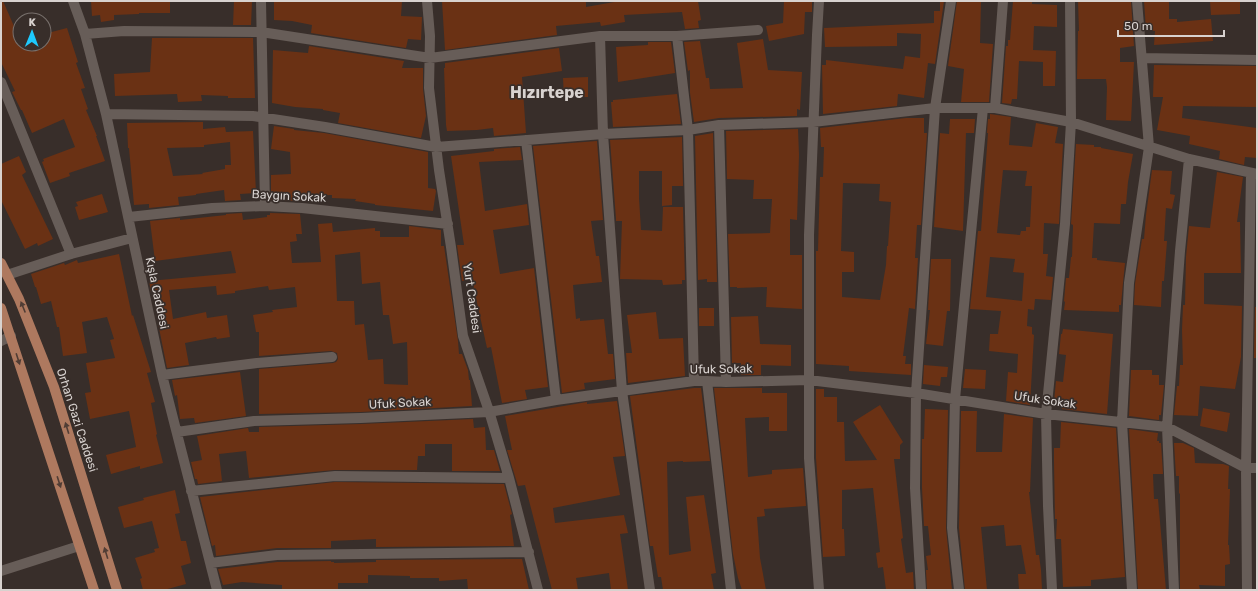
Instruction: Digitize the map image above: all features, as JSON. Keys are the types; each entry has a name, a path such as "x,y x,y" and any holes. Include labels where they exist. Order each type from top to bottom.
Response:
{"main road":[{"name":"Orhan Gazi Caddesi","path":"1,263 19,299 54,387 117,590"},
{"path":"1,308 94,590"}],"street":[{"name":"Kışla Caddesi","path":"73,1 85,34 106,114 162,375 217,590"},
{"path":"261,1 265,206"},
{"name":"Yurt Caddesi","path":"427,1 430,36 429,88 463,336 489,412 509,478 538,590"},
{"path":"819,1 809,235 809,458 819,590"},
{"path":"921,590 915,488 916,393 934,108 951,1"},
{"path":"995,108 1002,1"},
{"path":"1052,590 1046,414 1065,224 1071,122 1070,1"},
{"path":"1132,590 1122,422 1129,283 1149,147 1137,1"},
{"path":"85,34 124,31 262,32 430,58 600,36 677,36 758,30"},
{"path":"600,36 603,134 622,391 650,590"},
{"path":"677,36 688,130 694,381"},
{"path":"1142,58 1257,60"},
{"path":"1,82 71,254"},
{"path":"106,114 253,116 436,147 603,134 688,130 719,125 813,122 934,108 995,108 1071,122 1189,159 1254,173 1246,468 1248,590"},
{"path":"959,590 952,528 955,399 983,108"},
{"path":"719,125 726,382"},
{"path":"526,140 556,400"},
{"path":"1174,590 1167,427 1180,251 1189,159"},
{"name":"Baygın Sokak","path":"129,217 212,208 265,206 302,208 448,224"},
{"path":"7,275 71,254 132,238"},
{"path":"1,341 11,336"},
{"path":"162,375 258,363 332,357"},
{"name":"Ufuk Sokak","path":"177,432 254,420 361,418 489,412 556,400 694,381 726,382 809,380 916,393 1046,414 1167,427 1246,468 1257,468"},
{"path":"707,381 731,590"},
{"path":"191,491 335,476 509,478"},
{"path":"1,571 80,546"},
{"path":"210,563 277,555 528,552"}],"building":[{"path":"1,1 3,1 12,22 12,52 52,52 52,32 67,28 78,62 76,63 85,88 81,89 88,109 86,110 97,136 105,161 69,173 70,176 50,183 42,162 44,161 43,159 75,147 64,119 32,133 12,92 15,91 1,62"},
{"path":"91,1 170,1 170,13 114,15 114,20 101,22 100,15 92,16"},
{"path":"234,1 252,1 251,25 233,25"},
{"path":"274,1 402,1 401,16 422,17 421,40 408,39 406,48 311,33 312,25 292,21 274,20"},
{"path":"442,1 586,1 586,7 620,1 698,1 701,20 698,21 699,28 685,29 682,12 624,15 625,22 601,26 600,22 556,26 557,35 445,50"},
{"path":"784,1 812,1 812,12 805,12 804,34 769,41 766,26 783,23"},
{"path":"940,1 944,1 935,64 928,63 924,98 898,94 897,106 823,114 822,65 826,65 826,60 903,69 905,56 920,58 921,34 897,33 897,46 825,47 824,28 934,23 934,11 940,11"},
{"path":"957,1 981,1 980,43 993,44 989,102 961,102 964,69 948,66"},
{"path":"1013,1 1032,1 1032,4 1057,5 1057,27 1034,26 1033,50 1056,51 1055,86 1043,86 1043,62 1019,61 1017,99 1012,99 1011,104 1002,103 1006,46 1008,46 1008,40 1010,40"},
{"path":"1078,1 1131,1 1134,46 1120,48 1120,62 1134,62 1131,121 1106,120 1106,79 1077,79 1079,31"},
{"path":"1144,1 1169,1 1169,19 1177,19 1177,22 1211,19 1213,41 1154,45 1155,31 1146,30"},
{"path":"1210,1 1240,1 1240,14 1211,15"},
{"path":"152,38 253,38 255,98 228,98 228,96 201,95 202,101 178,102 177,94 115,96 114,74 150,72"},
{"path":"763,39 768,70 802,72 800,110 797,109 797,116 719,118 694,122 690,93 690,70 688,71 684,42 700,41 706,78 709,78 710,89 743,88 737,43"},
{"path":"648,42 671,42 675,73 618,82 616,47 648,45"},
{"path":"309,46 404,61 402,68 423,68 423,89 426,116 421,138 338,123 340,113 323,109 295,107 272,103 273,50 308,53"},
{"path":"559,48 562,71 522,77 526,133 494,136 493,128 447,131 445,63"},
{"path":"1154,65 1257,66 1257,107 1183,106 1182,118 1257,128 1257,158 1245,157 1244,165 1219,159 1220,151 1189,144 1190,136 1157,130 1163,97 1153,97"},
{"path":"588,77 588,97 564,97 563,78"},
{"path":"677,94 681,124 613,127 611,102 613,102 613,100"},
{"path":"990,114 1011,117 1009,145 1032,147 1036,123 1058,127 1055,143 1063,144 1059,224 1044,223 1043,254 1048,254 1046,276 1053,277 1051,300 1035,299 1034,310 1028,309 1027,326 1032,327 1032,334 1034,335 1030,405 1006,401 1008,372 1017,373 1018,354 989,351 990,334 998,334 1001,311 970,309 978,231 981,231 988,119 990,119","holes":["1003,170 1027,171 1025,186 1032,186 1030,227 1026,227 1026,231 1021,231 1020,235 997,233","990,257 1015,259 1013,272 1024,273 1022,301 986,297"]},
{"path":"906,118 924,118 924,133 927,133 921,225 917,225 915,258 918,258 915,309 909,308 903,356 906,356 905,364 911,364 911,375 849,371 849,366 816,364 816,251 818,251 820,177 823,177 824,147 821,147 820,128","holes":["843,183 880,184 879,201 891,202 886,265 880,300 842,297 842,272 854,272 854,252 841,251"]},
{"path":"950,119 975,119 974,133 966,133 963,231 934,227 940,133 949,134"},
{"path":"203,122 203,129 225,127 226,132 253,131 256,193 240,194 241,200 225,201 224,190 178,197 179,205 149,208 149,204 134,205 127,123","holes":["230,142 231,165 225,165 225,169 202,173 203,174 173,176 167,148 204,147 204,145"]},
{"path":"274,126 324,133 428,152 428,188 435,189 436,191 433,211 375,205 355,201 356,199 332,198 332,195 298,196 298,201 271,200 271,175 291,174 290,152 271,149"},
{"path":"798,129 799,155 797,220 790,219 790,255 802,255 802,309 766,307 767,287 730,287 728,234 770,233 772,199 753,199 754,180 727,179 726,131"},
{"path":"713,133 717,282 707,282 707,279 698,280 695,136"},
{"path":"682,137 683,186 672,186 672,205 662,206 662,171 639,171 639,198 641,230 662,231 663,207 683,207 685,280 682,280 682,284 663,285 662,280 620,279 622,221 616,221 610,140"},
{"path":"597,141 603,220 591,221 596,256 599,256 602,282 573,285 576,319 580,318 580,321 604,319 608,354 613,354 615,379 584,383 585,389 562,393 533,146"},
{"path":"1076,144 1094,145 1094,147 1101,147 1133,154 1126,204 1121,204 1120,224 1094,223 1092,258 1097,258 1097,260 1125,263 1119,312 1064,310 1066,278 1069,278 1072,257 1073,225 1071,224"},
{"path":"520,147 522,160 479,162 485,211 527,204 529,225 493,230 500,274 534,268 548,387 525,390 527,399 502,403 491,347 487,348 472,280 462,281 457,245 464,245 451,156 494,151 494,149"},
{"path":"19,156 26,172 22,175 53,239 38,246 37,243 25,249 1,200 1,164"},
{"path":"1152,170 1172,171 1170,194 1175,195 1172,209 1166,208 1164,241 1167,241 1164,281 1162,281 1161,307 1134,305 1135,284 1142,239 1144,239"},
{"path":"1217,172 1243,177 1237,222 1240,222 1241,273 1204,273 1204,304 1242,306 1241,357 1235,389 1200,386 1198,416 1174,415 1177,386 1179,386 1180,365 1183,365 1183,305 1185,305 1186,257 1189,226 1210,228"},
{"path":"102,194 108,212 79,220 75,207 78,206 76,202"},
{"path":"242,213 243,220 267,217 270,213 300,214 302,234 296,234 297,241 290,242 292,263 321,262 318,224 332,223 333,232 375,228 375,231 380,231 380,237 409,237 409,226 441,230 441,246 444,246 459,354 462,354 468,370 472,406 361,412 259,414 259,369 333,363 338,359 337,353 331,351 259,356 259,332 256,332 253,315 273,312 272,310 297,307 295,287 269,290 268,286 217,295 216,286 169,290 173,319 206,312 207,318 227,315 230,337 217,339 216,337 185,343 189,365 167,368 158,323 160,323 155,291 151,292 149,281 236,273 231,251 155,261 150,221 180,218 180,220","holes":["360,252 362,284 380,282 383,315 389,315 393,344 407,342 408,385 384,384 383,359 368,360 364,324 355,325 354,301 337,301 335,255"]},
{"path":"119,254 132,316 133,315 151,372 147,373 155,402 151,403 156,435 163,463 140,469 140,466 111,474 106,455 136,447 129,411 90,419 85,393 91,392 86,363 115,358 110,340 114,339 107,317 82,322 87,353 63,356 59,327 57,327 51,301 41,304 31,274 64,263 65,265 77,260 78,263"},
{"path":"931,259 951,259 950,311 947,311 943,346 926,344 930,310 928,310"},
{"path":"1255,307 1257,307 1257,358 1254,358"},
{"path":"699,308 714,308 714,326 699,326"},
{"path":"656,312 659,339 683,338 685,376 628,383 626,353 632,353 627,315"},
{"path":"758,316 760,344 791,345 791,366 761,365 761,375 741,375 741,363 732,363 731,317"},
{"path":"1063,329 1113,334 1107,414 1062,409 1062,403 1054,402 1056,381 1063,382 1066,355 1059,354"},
{"path":"924,365 948,367 947,377 941,377 940,386 923,384"},
{"path":"965,369 986,370 985,389 963,388"},
{"path":"1131,370 1152,370 1152,375 1159,375 1159,385 1164,385 1161,415 1159,415 1159,420 1129,416"},
{"path":"240,372 246,416 195,423 194,418 180,419 177,395 175,396 172,380"},
{"path":"701,388 710,461 667,462 669,555 691,551 686,497 704,495 716,573 711,574 714,590 663,590 661,577 658,577 653,546 650,546 630,396"},
{"path":"714,388 762,388 762,393 787,393 787,431 769,431 769,417 745,418 748,477 772,474 772,470 803,468 806,506 764,509 765,516 757,517 760,558 766,590 742,590 738,578 733,554"},
{"path":"816,389 824,389 824,397 837,397 837,422 844,422 845,461 877,460 853,422 880,405 903,442 900,445 900,459 894,459 903,538 901,539 906,573 913,572 914,590 886,590 883,567 878,568 876,553 880,552 873,488 842,490 842,529 844,529 845,556 823,557 816,458"},
{"path":"617,401 625,456 613,457 620,495 553,508 555,523 624,515 628,533 620,534 628,590 611,590 609,573 576,578 578,590 552,590 525,485 518,486 507,450 512,450 505,416 587,402 587,404"},
{"path":"1203,408 1230,413 1227,432 1200,426"},
{"path":"925,409 948,410 946,528 952,590 927,590 926,570 928,570 926,556 931,555 928,526 924,526 922,488 922,439 924,439"},
{"path":"961,411 977,411 976,452 1002,452 1004,414 1033,418 1029,492 1036,555 1039,555 1041,570 1042,590 1019,590 1018,574 1026,574 1021,545 1006,546 1004,525 981,527 987,590 965,590 959,528"},
{"path":"473,419 474,428 485,427 486,450 494,450 500,471 452,471 452,444 425,444 425,456 418,456 417,470 334,470 249,478 246,451 219,454 222,481 198,484 197,479 195,479 191,462 202,460 197,436 248,428 249,432 259,432 259,427"},
{"path":"1061,422 1116,428 1125,577 1091,580 1091,586 1063,587 1061,539 1056,539 1057,519 1055,519 1054,462 1054,448 1060,448"},
{"path":"1129,429 1158,433 1157,441 1161,443 1163,474 1153,474 1154,499 1158,499 1166,590 1138,590"},
{"path":"1174,443 1183,443 1194,448 1195,463 1223,464 1229,466 1228,489 1230,489 1228,545 1230,564 1225,565 1225,586 1199,585 1200,590 1180,590 1180,494 1179,476 1176,476"},
{"path":"335,482 504,484 512,514 510,515 514,546 376,547 376,539 331,541 331,548 277,548 216,556 215,545 212,546 200,497"},
{"path":"175,490 180,513 175,514 181,541 186,541 191,563 181,566 186,584 164,590 143,590 140,579 142,578 135,558 155,552 154,549 159,548 152,521 124,528 118,507 144,500 143,498"},
{"path":"522,559 529,590 468,590 467,579 439,581 439,578 410,578 410,576 368,575 368,583 338,583 338,590 282,590 282,585 242,582 223,585 218,569 277,562 331,561 334,563 376,562 376,560"}],"district":[{"name":"Hızırtepe","path":"547,92"}]}
